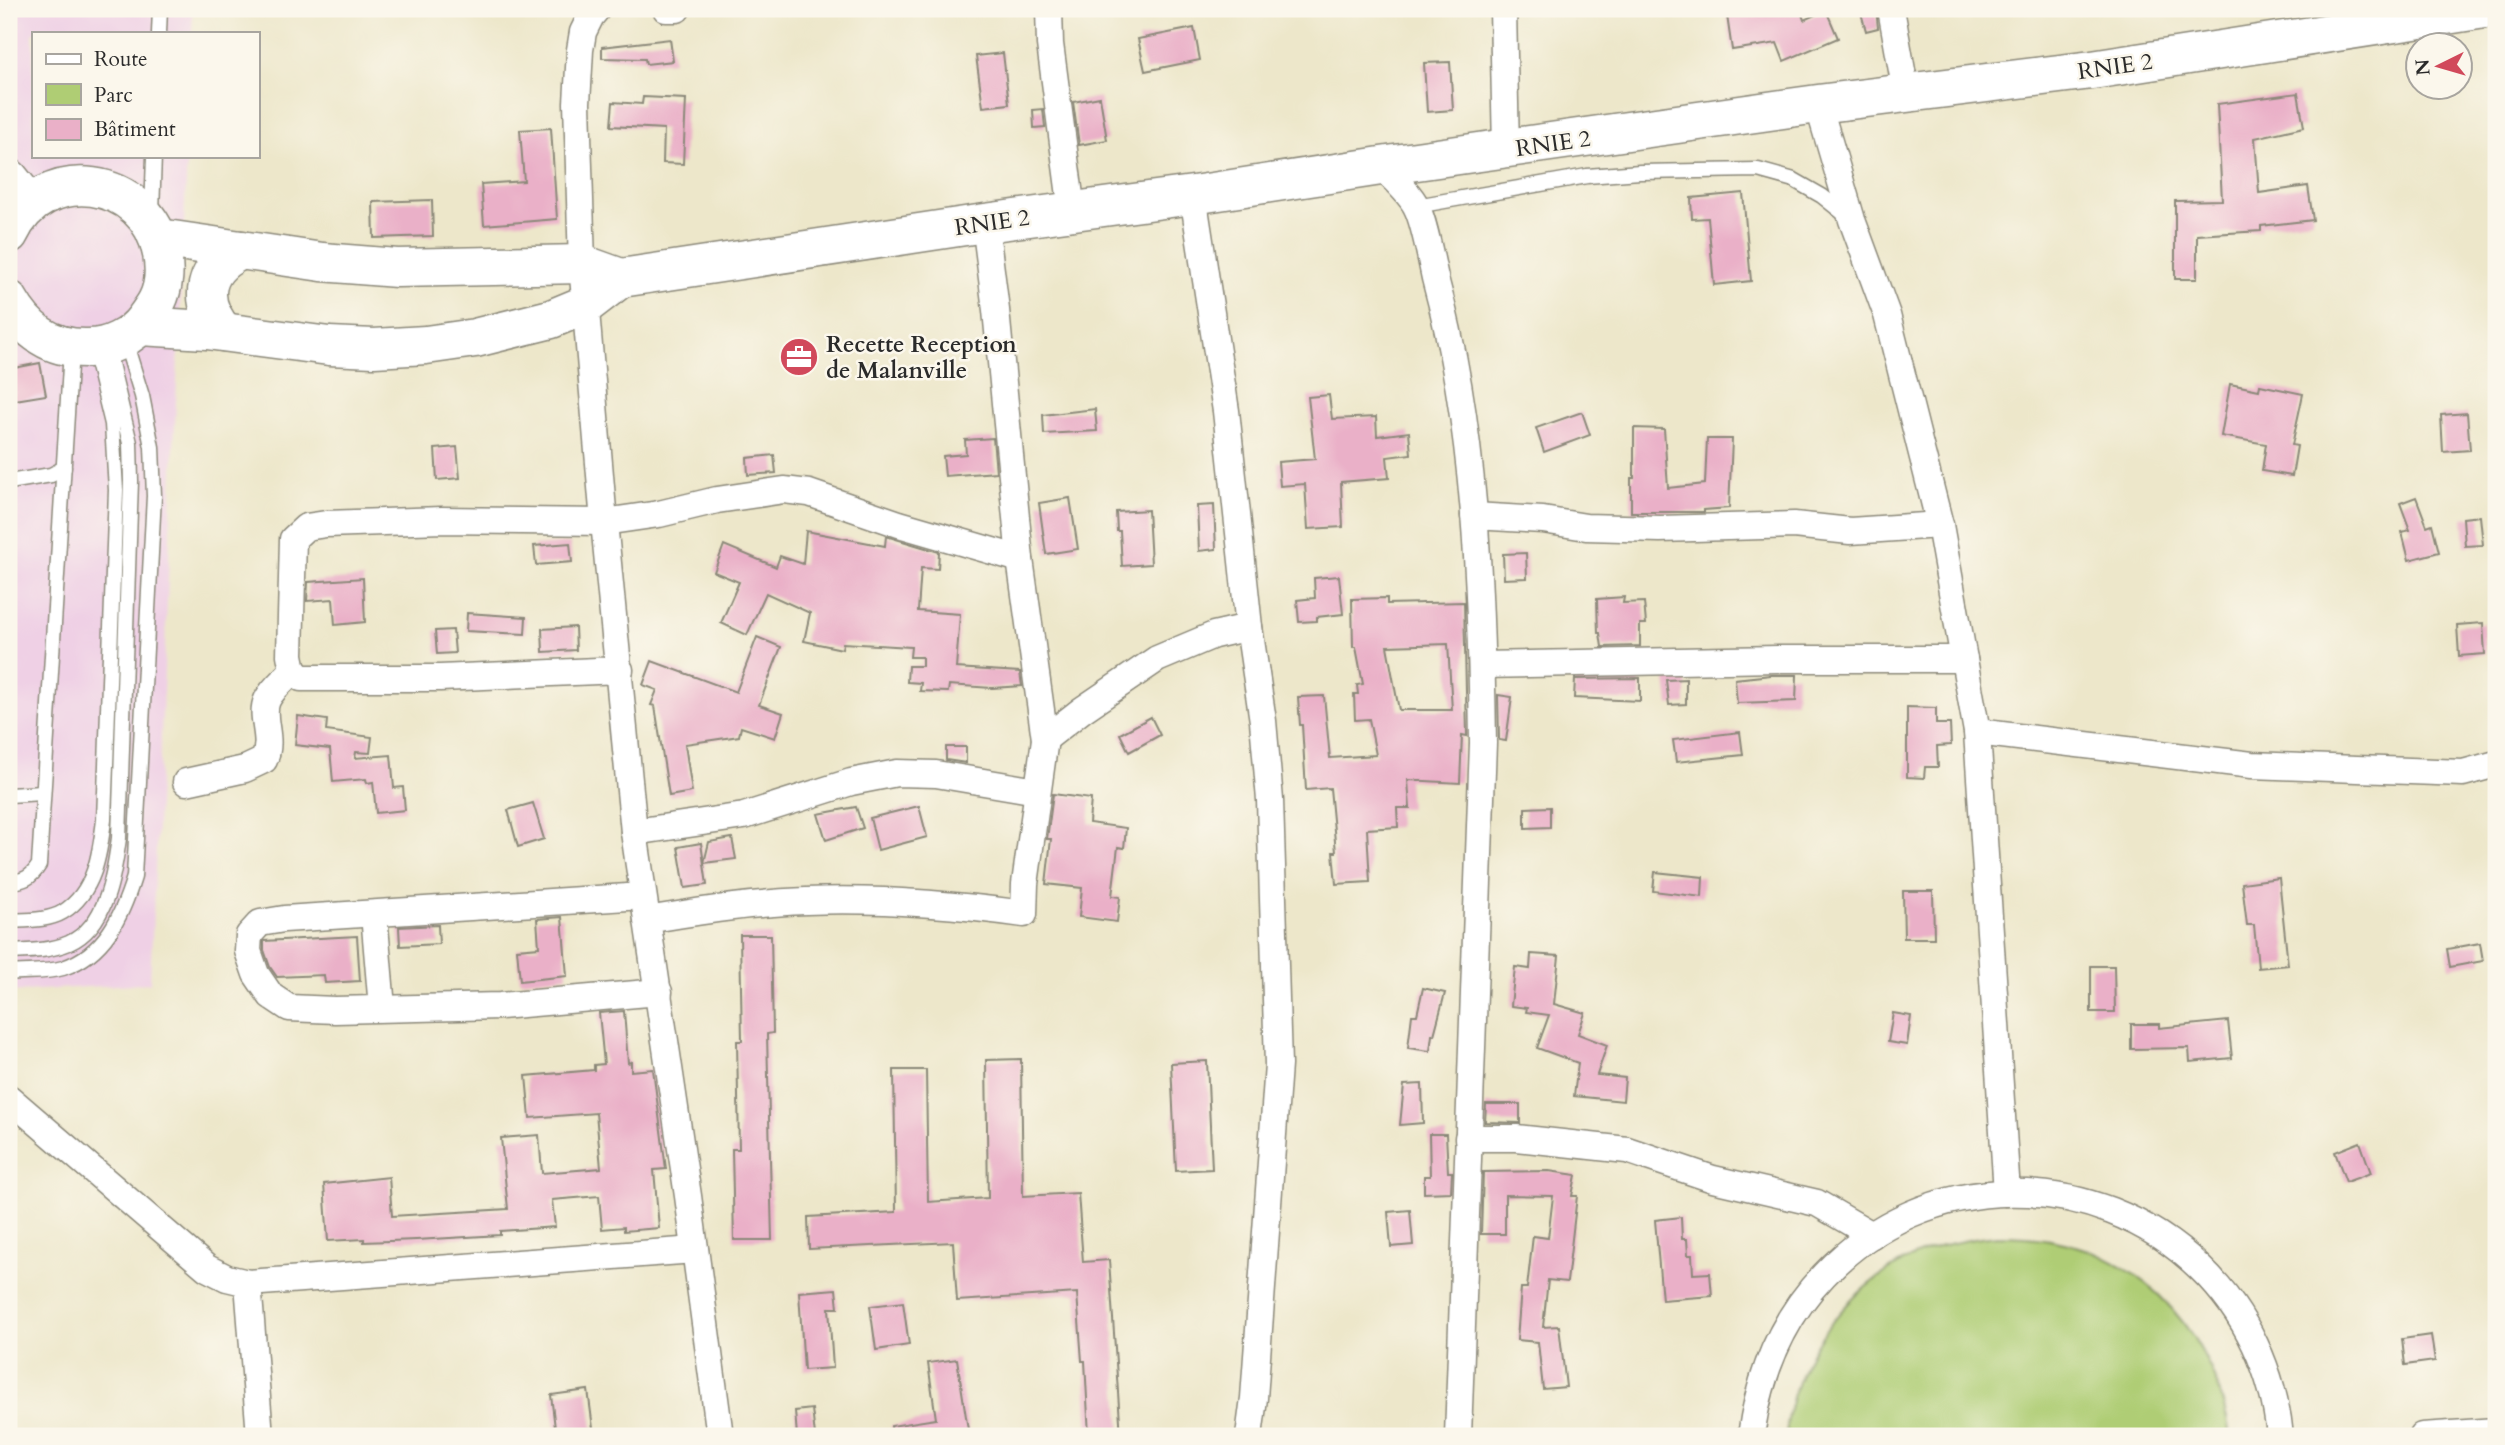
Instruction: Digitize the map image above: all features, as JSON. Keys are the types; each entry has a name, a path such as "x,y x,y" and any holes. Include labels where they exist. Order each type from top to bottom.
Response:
{"main road":[{"name":"RNIE 2","path":"155,231 242,250 321,262 397,268 582,264 621,278 1381,166 1818,104 2092,69 2485,9"},
{"path":"16,205 58,189 88,185 118,193 143,211 155,231 165,269 158,300 107,341"},
{"path":"224,332 212,319 207,302 207,285 214,269 226,257 242,250"},
{"name":"RNIE 2","path":"12,312 33,332 51,342 107,341 224,332 329,346 374,348 426,345 519,328 551,319 587,304 621,278"}],"street":[{"path":"597,9 583,32 578,103 582,264 604,522 634,832 659,992 720,1436"},
{"path":"666,9 677,9"},
{"path":"1049,9 1050,44 1072,211"},
{"path":"1503,9 1506,150"},
{"path":"1891,9 1906,93"},
{"path":"1818,104 1852,220 1887,314 1940,525 1977,732 2007,1193"},
{"path":"1381,166 1416,206 1449,330 1469,451 1474,516 1482,665 1482,756 1458,1436"},
{"path":"1193,195 1226,411 1270,800 1278,1065 1249,1436"},
{"path":"659,992 500,1006 289,1007 271,996 256,974 248,951 249,934 260,923 284,919 374,914 722,908 806,901 906,901 1024,914 1045,739 1020,559 985,223"},
{"path":"620,670 440,678 301,678 293,670 290,655 293,539 306,527 326,524 442,520 604,522 784,490 809,493 899,524 1020,559"},
{"path":"1474,516 1543,520 1586,527 1648,529 1794,526 1850,531 1940,525"},
{"path":"1045,739 1082,710 1177,649 1214,635 1249,627"},
{"path":"1482,665 1777,659 1964,659"},
{"path":"186,782 245,769 264,760 270,747 264,710 267,699 293,670"},
{"path":"1977,732 2252,765 2463,773 2496,764"},
{"path":"634,832 744,816 851,782 897,773 936,774 1037,791"},
{"path":"374,914 382,1008"},
{"path":"9,1098 207,1268 227,1278 248,1283 695,1251"},
{"path":"1468,1138 1516,1138 1627,1150 1713,1179 1817,1203 1871,1235"},
{"path":"1751,1436 1762,1380 1773,1351 1787,1324 1824,1274 1871,1235 1927,1208 1957,1199 2007,1193 2049,1194 2109,1209 2155,1232 2188,1256 2230,1302 2247,1328 2271,1385 2280,1436"},
{"path":"248,1283 260,1436"},
{"path":"2422,1436 2496,1431"}],"lane":[{"path":"159,32 160,9"},
{"path":"154,158 155,231"},
{"path":"1416,206 1587,176 1640,172 1758,170 1794,180 1822,196 1852,220"},
{"path":"9,882 32,876 39,865 65,468 107,341"},
{"path":"9,921 45,918 62,913 79,898 94,874 100,855 104,820 116,490 107,341"},
{"path":"9,952 49,949 71,942 87,928 104,906 114,880 119,838 131,481 128,432 107,341"},
{"path":"9,973 61,969 85,958 107,938 127,901 134,877 154,496 152,447 142,396 107,341"},
{"path":"9,482 51,475 65,468"},
{"path":"9,795 42,793"}],"shaded area":[{"path":"9,9 193,9 192,32 32,32 32,158 187,158 150,983 9,992"}],"green space":[{"path":"1997,1236 2044,1239 2085,1249 2118,1264 2147,1284 2172,1309 2193,1337 2210,1368 2223,1401 2230,1436 1786,1436 1790,1408 1811,1354 1826,1330 1866,1287 1889,1270 1934,1248"}],"building":[{"path":"1726,9 1800,9 1804,20 1826,10 1838,38 1784,61 1777,43 1732,50"},
{"path":"1860,9 1876,9 1878,28 1866,31"},
{"path":"1194,28 1200,60 1145,71 1138,39"},
{"path":"670,39 673,61 646,64 645,59 602,58 602,47"},
{"path":"1003,53 1009,104 983,107 976,56"},
{"path":"1450,62 1453,110 1427,112 1424,63"},
{"path":"2298,93 2304,127 2255,138 2259,193 2308,186 2313,220 2261,226 2261,231 2197,235 2197,279 2175,279 2175,201 2222,200 2217,104"},
{"path":"643,97 686,99 683,164 663,163 664,129 611,126 613,102 642,104"},
{"path":"1100,97 1107,140 1079,145 1073,102"},
{"path":"1043,109 1045,127 1034,128 1033,110"},
{"path":"551,128 557,219 484,225 481,184 524,181 520,130"},
{"path":"1743,193 1751,281 1714,285 1708,218 1692,219 1691,198"},
{"path":"432,200 433,236 374,238 373,202"},
{"path":"40,363 46,395 9,401 9,369"},
{"path":"2230,384 2259,390 2260,385 2303,394 2292,445 2297,446 2292,476 2262,471 2266,444 2221,436"},
{"path":"1329,395 1332,419 1376,417 1377,436 1409,432 1411,454 1387,457 1389,478 1341,482 1343,527 1308,529 1305,484 1280,486 1278,462 1315,459 1308,397"},
{"path":"1095,409 1097,431 1044,434 1043,415"},
{"path":"1582,412 1590,435 1544,452 1536,428"},
{"path":"2467,413 2470,450 2443,452 2441,415"},
{"path":"1634,428 1664,429 1668,488 1705,484 1707,439 1732,439 1729,508 1704,512 1631,512"},
{"path":"993,438 996,472 945,476 943,456 966,454 965,440"},
{"path":"457,447 460,478 437,480 435,449"},
{"path":"774,455 776,473 748,475 747,458"},
{"path":"2416,497 2427,526 2432,524 2439,552 2409,560 2402,532 2410,530 2400,503"},
{"path":"1070,498 1078,549 1046,554 1039,503"},
{"path":"1214,505 1216,549 1199,551 1197,506"},
{"path":"1148,510 1151,564 1122,566 1116,512"},
{"path":"2480,516 2483,545 2465,546 2463,518"},
{"path":"806,531 885,546 886,536 939,552 938,569 921,568 918,611 960,614 956,668 1020,672 1022,686 992,688 949,685 948,692 920,691 921,683 907,682 908,666 922,666 922,657 910,657 911,647 843,643 842,649 804,641 810,613 766,593 747,635 721,623 739,582 714,572 724,545 776,567 780,556 803,564"},
{"path":"570,543 572,562 536,565 534,546"},
{"path":"1526,553 1527,578 1504,579 1503,554"},
{"path":"1339,576 1343,614 1317,617 1317,621 1299,622 1297,600 1315,598 1314,578"},
{"path":"363,578 365,622 335,625 333,599 307,601 308,582"},
{"path":"1624,597 1623,603 1644,602 1646,624 1640,624 1640,646 1602,647 1598,633 1597,599"},
{"path":"1387,598 1387,604 1464,602 1467,736 1462,735 1460,783 1408,780 1410,808 1397,808 1398,827 1367,829 1370,882 1336,884 1330,788 1306,790 1298,697 1324,696 1330,758 1376,755 1369,719 1355,720 1354,694 1358,694 1357,685 1363,684 1356,647 1353,647 1352,599","holes":["1448,644 1452,710 1399,710 1387,646"]},
{"path":"467,613 526,617 525,634 466,631"},
{"path":"2483,623 2485,654 2459,656 2457,625"},
{"path":"575,627 576,650 543,652 542,629"},
{"path":"453,630 455,653 437,654 435,631"},
{"path":"757,637 781,647 759,705 783,713 775,738 741,727 739,736 685,744 692,792 669,796 655,706 651,705 657,690 643,685 652,661 736,692"},
{"path":"1797,675 1796,701 1737,703 1735,679"},
{"path":"1640,678 1640,701 1574,698 1575,679"},
{"path":"1686,679 1686,704 1669,705 1666,680"},
{"path":"1498,695 1512,697 1506,741 1499,740"},
{"path":"1907,707 1936,708 1936,724 1950,724 1951,745 1937,746 1938,767 1925,767 1924,778 1907,777"},
{"path":"298,716 327,720 326,731 372,737 370,753 356,752 355,758 391,755 394,788 403,787 405,810 376,813 373,782 367,783 366,779 333,782 330,749 295,745"},
{"path":"1151,717 1160,735 1129,752 1120,734"},
{"path":"1740,732 1743,755 1676,762 1673,740"},
{"path":"946,747 966,747 966,763 946,760"},
{"path":"1053,794 1091,799 1089,823 1126,828 1124,848 1118,847 1112,896 1120,897 1117,922 1079,917 1082,888 1046,884 1051,839 1047,839"},
{"path":"533,803 544,839 518,847 508,810"},
{"path":"919,806 927,837 878,850 870,818"},
{"path":"856,807 863,828 826,840 818,814"},
{"path":"1550,807 1550,827 1525,828 1525,808"},
{"path":"732,838 736,859 704,863 709,842"},
{"path":"701,843 707,885 685,888 678,847"},
{"path":"1655,872 1703,877 1702,897 1653,891"},
{"path":"2279,878 2288,965 2258,968 2254,925 2247,925 2242,883"},
{"path":"1903,891 1933,891 1934,938 1904,938"},
{"path":"562,917 567,976 520,981 517,949 539,947 537,919"},
{"path":"438,925 439,944 400,946 399,927"},
{"path":"740,935 771,935 773,1033 767,1034 772,1240 734,1240 732,1149 739,1149 737,1041 742,1041"},
{"path":"357,936 360,981 325,983 324,975 277,977 264,950 264,941"},
{"path":"2480,943 2483,961 2450,967 2447,949"},
{"path":"1531,954 1559,956 1554,1004 1585,1013 1578,1034 1607,1045 1597,1075 1625,1078 1623,1101 1574,1096 1578,1063 1537,1048 1549,1015 1526,1012 1527,1008 1511,1006 1515,967 1530,969"},
{"path":"2091,966 2114,966 2115,1012 2091,1012"},
{"path":"1423,988 1445,993 1430,1051 1408,1048 1412,1015 1417,1015"},
{"path":"624,1011 631,1071 653,1069 666,1169 654,1170 659,1228 624,1231 624,1227 602,1229 599,1196 552,1200 555,1227 500,1231 500,1235 364,1242 364,1239 328,1241 324,1184 389,1177 392,1216 508,1209 501,1138 539,1135 542,1173 601,1168 596,1113 530,1118 526,1076 594,1070 594,1065 604,1064 599,1013"},
{"path":"1893,1013 1911,1016 1907,1045 1888,1042"},
{"path":"2228,1021 2232,1058 2190,1062 2189,1048 2131,1049 2131,1024 2159,1024 2159,1028"},
{"path":"1021,1059 1023,1196 1078,1193 1083,1262 1109,1260 1121,1436 1089,1436 1085,1361 1082,1361 1077,1293 957,1301 953,1242 809,1249 808,1217 896,1212 894,1070 926,1070 928,1202 988,1198 986,1060"},
{"path":"1207,1061 1212,1169 1176,1171 1171,1063"},
{"path":"1422,1084 1423,1123 1400,1125 1404,1085"},
{"path":"1486,1104 1520,1104 1520,1123 1485,1122"},
{"path":"1429,1134 1446,1134 1448,1172 1452,1172 1451,1192 1424,1193 1424,1176 1430,1176"},
{"path":"2360,1142 2371,1173 2346,1182 2335,1152"},
{"path":"1549,1171 1576,1175 1572,1196 1577,1196 1567,1282 1548,1280 1543,1327 1559,1326 1566,1387 1543,1389 1538,1342 1517,1340 1521,1288 1527,1288 1533,1236 1548,1238 1553,1196 1505,1195 1505,1234 1481,1234 1483,1172"},
{"path":"1410,1210 1413,1245 1391,1247 1388,1212"},
{"path":"1681,1217 1682,1239 1687,1239 1688,1255 1692,1255 1693,1274 1710,1273 1712,1296 1662,1300 1655,1220"},
{"path":"836,1289 838,1308 829,1308 833,1368 804,1370 799,1292"},
{"path":"903,1302 909,1345 876,1350 870,1306"},
{"path":"2431,1335 2435,1361 2405,1365 2402,1339"},
{"path":"957,1359 969,1436 892,1436 891,1426 936,1419 928,1363"},
{"path":"588,1390 594,1436 556,1436 551,1395"},
{"path":"812,1409 815,1436 797,1436 795,1411"}],"place":[{"name":"Recette Reception de Malanville","path":"799,357"}]}
